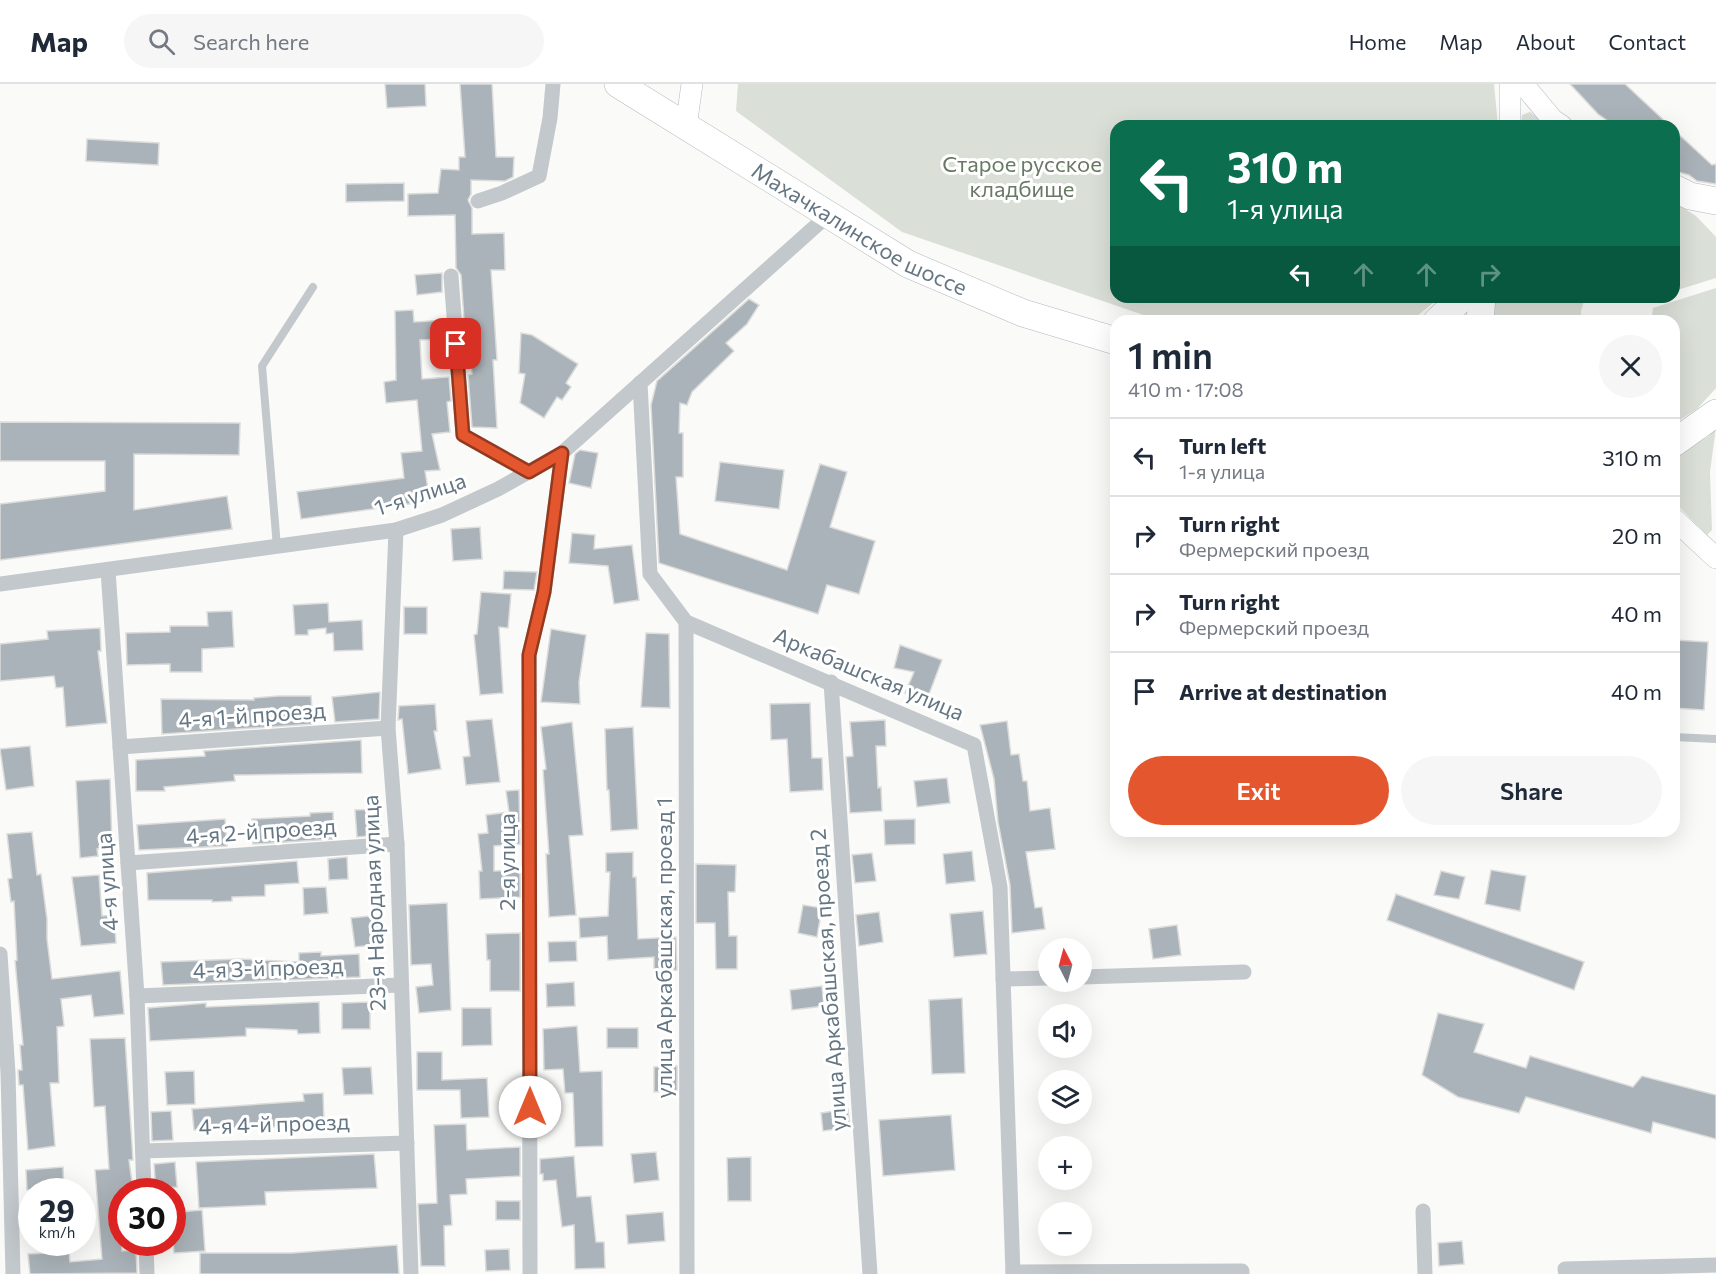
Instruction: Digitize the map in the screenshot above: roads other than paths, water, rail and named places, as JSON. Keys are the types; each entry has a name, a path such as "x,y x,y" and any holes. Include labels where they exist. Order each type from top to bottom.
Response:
{"highway":[{"name":"Махачкалинское шоссе","path":"618,84 827,216 919,269 1023,314 1110,339"},
{"path":"1682,192 1716,201"},
{"path":"1682,192 1716,216"},
{"path":"1444,315 1456,303"},
{"path":"1680,439 1716,413"}],"main road":[{"path":"686,127 692,84"},
{"path":"1510,84 1510,120"},
{"path":"1523,84 1553,120"},
{"path":"1680,525 1716,558"}],"street":[{"path":"478,201 502,194 539,176 550,118 553,84"},
{"name":"1-я улица","path":"0,584 396,530 442,515 562,453 827,216"},
{"path":"451,276 463,435 529,472"},
{"path":"640,382 650,574 686,622"},
{"name":"2-я улица","path":"530,1274 529,655 544,592 562,453"},
{"name":"23-я Народная улица","path":"396,530 388,728 397,844 411,1274"},
{"name":"4-я улица","path":"108,570 137,996 144,1178"},
{"name":"Аркабашская улица","path":"686,622 974,745 1000,887 1013,1273"},
{"name":"улица Аркабашская, проезд 1","path":"686,622 687,1274"},
{"name":"улица Аркабашская, проезд 2","path":"831,682 870,1274"},
{"name":"4-я 1-й проезд","path":"120,747 388,728"},
{"name":"4-я 2-й проезд","path":"128,863 397,844"},
{"path":"0,954 8,1073 13,1274"},
{"path":"1092,977 1244,972"},
{"path":"1003,979 1038,978"},
{"name":"4-я 3-й проезд","path":"137,996 400,985"},
{"name":"4-я 4-й проезд","path":"143,1151 407,1143"},
{"path":"1423,1211 1425,1274"},
{"path":"146,1256 147,1274"},
{"path":"1566,1274 1565,1269 1716,1265"},
{"path":"1013,1273 1242,1271 1242,1274"}],"lane":[{"path":"277,547 262,366 313,287"},
{"path":"1680,737 1716,739"}],"park label":[{"name":"Старое русское кладбище","path":"1022,176"}]}
